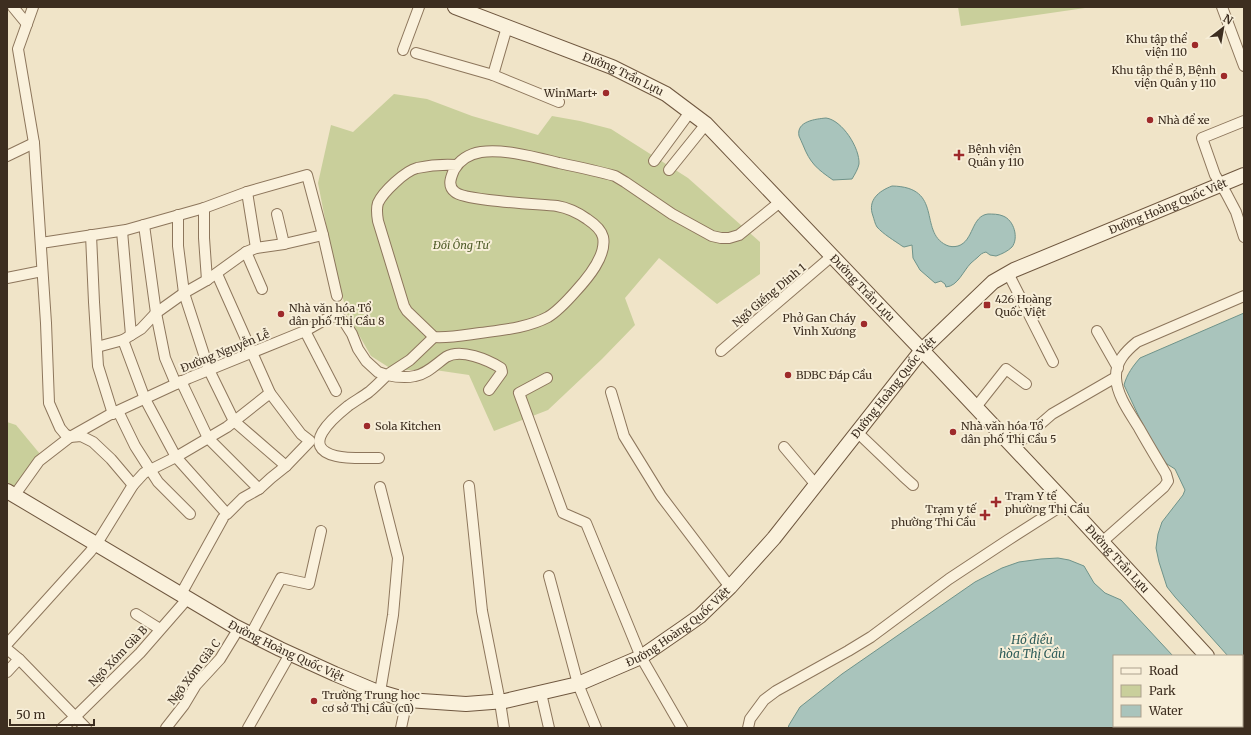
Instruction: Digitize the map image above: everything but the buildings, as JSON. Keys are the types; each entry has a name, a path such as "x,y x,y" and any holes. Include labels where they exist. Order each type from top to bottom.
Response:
{"main road":[{"name":"Đường Trần Lựu","path":"455,7 612,67 666,94 706,124 1014,447 1206,655"},
{"name":"Đường Hoàng Quốc Việt","path":"10,494 245,631 290,654 380,692 407,700 466,704 500,702 541,694 578,684 641,657 689,624 730,587 774,538 922,350 994,282 1008,273 1244,175"}],"street":[{"path":"13,7 27,24"},
{"path":"33,7 18,49 34,143 46,322 49,403 60,428 70,437 81,436 93,442 111,459 132,485"},
{"path":"403,50 420,7"},
{"path":"1222,7 1244,66"},
{"path":"493,75 507,27"},
{"path":"416,53 493,75 559,102"},
{"path":"654,161 690,112"},
{"path":"1244,121 1202,138 1215,175 1236,212 1244,237"},
{"path":"669,170 706,124"},
{"path":"7,156 34,143"},
{"path":"457,164 441,164 416,168 407,173 383,195 376,212 404,306 407,311 434,337 446,338 511,329 548,317 556,311 581,285 596,266 603,246 603,236 593,222 568,208 476,198 459,195 454,192 450,182 457,164 469,155 481,152 495,152 533,157 616,176 672,214 712,236 721,238 729,238 739,235 780,202"},
{"path":"41,243 144,225 204,208 247,192 307,175 323,234 337,296"},
{"path":"247,192 256,248"},
{"path":"204,208 204,238 207,280"},
{"path":"277,214 284,244"},
{"path":"178,215 178,246 184,293 209,370 234,421 286,466"},
{"path":"144,225 156,314 165,358 208,438 259,490"},
{"path":"122,230 127,337 144,398 176,457 227,514 243,498 259,490 286,466 310,441 301,434 270,393 217,274"},
{"path":"97,347 127,337 141,329 156,314 184,293 217,274 246,252 256,248 284,244 323,234"},
{"path":"91,235 98,366 115,412 135,446 158,482 190,514"},
{"path":"246,252 262,289"},
{"name":"Ngõ Giếng Dinh 1","path":"721,351 832,256"},
{"path":"7,278 42,271"},
{"path":"1008,273 1053,362"},
{"path":"1102,542 1164,487 1168,481 1166,474 1124,403 1118,390 1117,372 1119,363 1126,351 1137,342 1244,296"},
{"name":"Đường Nguyễn Lễ","path":"10,494 39,461 70,437 115,412 178,383 305,331 328,318 335,316 339,317 352,334 358,349 366,361 378,372 387,376"},
{"path":"305,331 336,391"},
{"path":"1097,331 1117,372"},
{"path":"379,458 337,457 324,451 320,446 319,440 329,424 338,414 410,360 434,337"},
{"path":"387,376 415,376 431,368 447,356 467,354 501,368 502,372 489,390"},
{"path":"976,407 1006,369 1026,384"},
{"path":"1014,447 1052,414 1117,372"},
{"path":"547,378 518,393 563,512 586,523 641,657 682,728"},
{"path":"611,392 624,436 652,482 730,587"},
{"path":"7,644 90,552 132,485 144,473 176,457 227,427 270,393"},
{"path":"857,432 913,485"},
{"path":"784,447 816,485"},
{"path":"469,486 482,611 504,728"},
{"path":"380,487 398,558 393,615 380,692"},
{"path":"748,728 750,719 764,700 776,691 871,637 949,579 1066,503"},
{"name":"Ngõ Xóm Già B","path":"62,728 140,653 160,629 184,596 223,518"},
{"name":"Ngõ Xóm Già C","path":"166,728 184,705 196,685 245,631 281,578 309,584 322,532"},
{"path":"549,576 578,684 596,728"},
{"path":"136,614 160,629"},
{"path":"7,649 86,728"},
{"path":"248,728 290,654"},
{"path":"7,672 18,659"},
{"path":"541,694 549,728"},
{"path":"401,728 407,700"}],"green space":[{"path":"958,7 1085,7 1085,8 961,26"},
{"name":"Đồi Ông Tư","path":"394,94 427,99 472,116 538,135 552,116 611,129 688,178 760,242 760,274 717,304 659,258 625,298 635,325 602,359 548,410 494,431 469,375 435,370 393,370 371,356 347,314 333,260 318,183 331,125 353,132"},
{"path":"7,422 16,425 40,454 15,487 7,482"}],"water":[{"path":"826,118 832,120 844,129 857,150 859,164 852,179 833,180 811,161 799,137 799,131 804,124 812,120"},
{"path":"892,186 908,188 918,194 925,201 933,230 938,238 946,245 955,247 963,243 967,239 978,219 988,214 1001,215 1010,221 1013,225 1015,234 1014,243 1009,250 996,256 990,255 986,252 982,254 971,263 954,284 946,287 941,281 935,283 920,270 913,258 912,245 902,246 877,227 872,210 873,201 879,193"},
{"path":"1244,313 1244,674 1243,655 1227,655 1167,587 1156,548 1158,534 1162,522 1183,495 1185,490 1175,469 1167,464 1160,456 1149,438 1124,385 1130,370 1140,358"},
{"name":"Hồ điều hòa Thị Cầu","path":"1058,558 1069,560 1084,566 1094,583 1105,593 1121,600 1172,655 1113,655 1113,727 1188,728 788,728 800,707 842,674 975,582 1002,568 1019,562"}],"place":[{"name":"Khu tập thể viện 110","path":"1195,45"},
{"name":"Khu tập thể B, Bệnh viện Quân y 110","path":"1224,76"},
{"name":"WinMart+","path":"606,93"},
{"name":"Nhà để xe","path":"1150,120"},
{"name":"Bệnh viện Quân y 110","path":"959,155"},
{"name":"426 Hoàng Quốc Việt","path":"987,305"},
{"name":"Nhà văn hóa Tổ dân phố Thị Cầu 8","path":"281,314"},
{"name":"Phở Gan Cháy Vinh Xương","path":"864,324"},
{"name":"BDBC Đáp Cầu","path":"788,375"},
{"name":"Sola Kitchen","path":"367,426"},
{"name":"Nhà văn hóa Tổ dân phố Thị Cầu 5","path":"953,432"},
{"name":"Trạm Y tế phường Thị Cầu","path":"996,502"},
{"name":"Trạm y tế phường Thi Cầu","path":"985,515"},
{"name":"Trường Trung học cơ sở Thị Cầu (cũ)","path":"314,701"}]}
